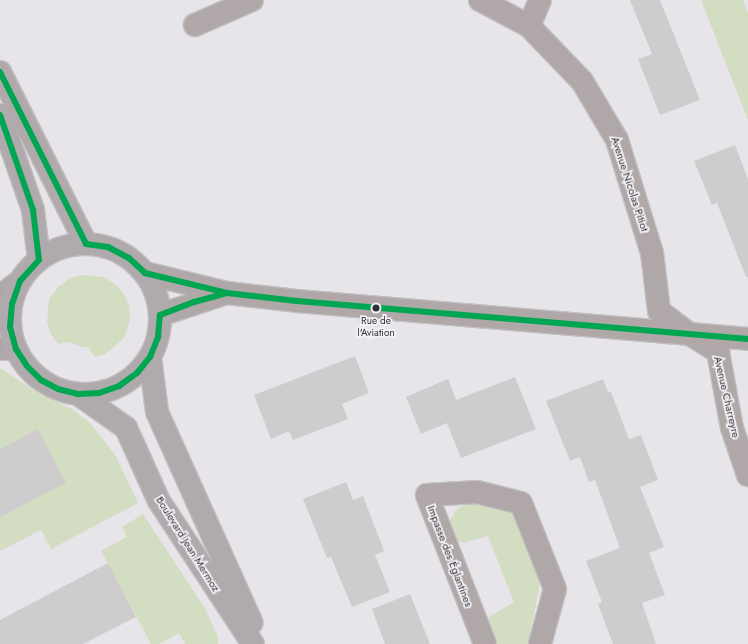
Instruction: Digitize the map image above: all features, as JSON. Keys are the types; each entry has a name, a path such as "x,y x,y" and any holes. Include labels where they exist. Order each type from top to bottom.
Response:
{"main road":[{"path":"0,72 86,244"},
{"path":"0,115 33,210 39,260"},
{"name":"Boulevard Jean Mermoz","path":"86,244 108,248 122,254 129,258 145,273 156,293 160,314 158,337 150,356 137,373 119,386 99,393 78,394 58,389 41,380 8,349 12,304 20,281 39,260 61,248 86,244"},
{"name":"Boulevard Jean Mermoz","path":"150,356 157,412 261,644"},
{"name":"Boulevard Jean Mermoz","path":"78,394 126,428 160,501 253,644"}],"street":[{"path":"195,25 252,0"},
{"name":"Avenue Nicolas Pitiot","path":"480,0 529,26 582,81 617,140 652,253 659,310 688,333"},
{"path":"529,26 540,0"},
{"path":"145,273 227,293 305,302 748,339"},
{"path":"0,296 20,281"},
{"path":"160,314 227,293"},
{"name":"Avenue Charreyre","path":"688,333 718,352 732,428 748,475"},
{"name":"Impasse des Églantines","path":"485,644 426,495 477,492 521,503 555,589 540,644"}],"green space":[{"path":"701,0 743,0 748,13 748,120"},
{"path":"81,275 104,277 116,285 124,294 129,306 130,319 127,331 122,340 105,354 95,357 88,347 81,347 70,342 58,344 51,334 47,322 49,300 58,287 69,279"},
{"path":"0,368 41,395 72,409 90,423 116,456 138,503 51,549 41,530 0,551 0,517 38,429 0,449"},
{"path":"468,503 503,506 509,509 513,515 540,583 528,644 497,644 488,623 489,617 514,602 488,536 462,543 456,540 450,525 450,520 456,510"},
{"path":"143,514 204,607 218,636 218,644 185,644 179,633 159,644 151,644 101,551 127,537 122,527"}],"building":[{"path":"630,0 660,0 700,100 660,115 638,59 652,54"},
{"path":"735,145 748,179 748,277 746,277 717,203 712,205 694,161"},
{"path":"355,356 369,393 342,404 348,419 293,440 289,431 271,439 254,395"},
{"path":"515,377 536,429 461,458 447,423 421,434 406,397 448,379 456,400"},
{"path":"603,379 608,392 611,392 629,439 641,435 658,480 640,487 664,547 649,553 665,595 642,603 656,644 613,644 598,604 602,602 586,561 620,548 595,480 589,482 580,457 570,461 546,401"},
{"path":"38,429 66,483 0,517 0,449"},
{"path":"346,482 353,500 363,496 384,551 375,555 390,592 352,607 331,557 327,558 303,499"},
{"path":"108,563 136,617 83,644 0,644 0,620"},
{"path":"410,594 430,644 385,644 372,609"}],"transit line":[{"path":"0,72 86,244 108,247 129,258 145,273 227,293"},
{"path":"0,115 33,210 39,260 20,281 12,304 10,327 16,349 27,366 41,380 58,389 78,394 99,393 119,386 137,373 150,357 158,337 160,315 194,302 227,293 297,301 748,339"}],"place":[{"name":"Rue de l'Aviation","path":"376,308"}]}
